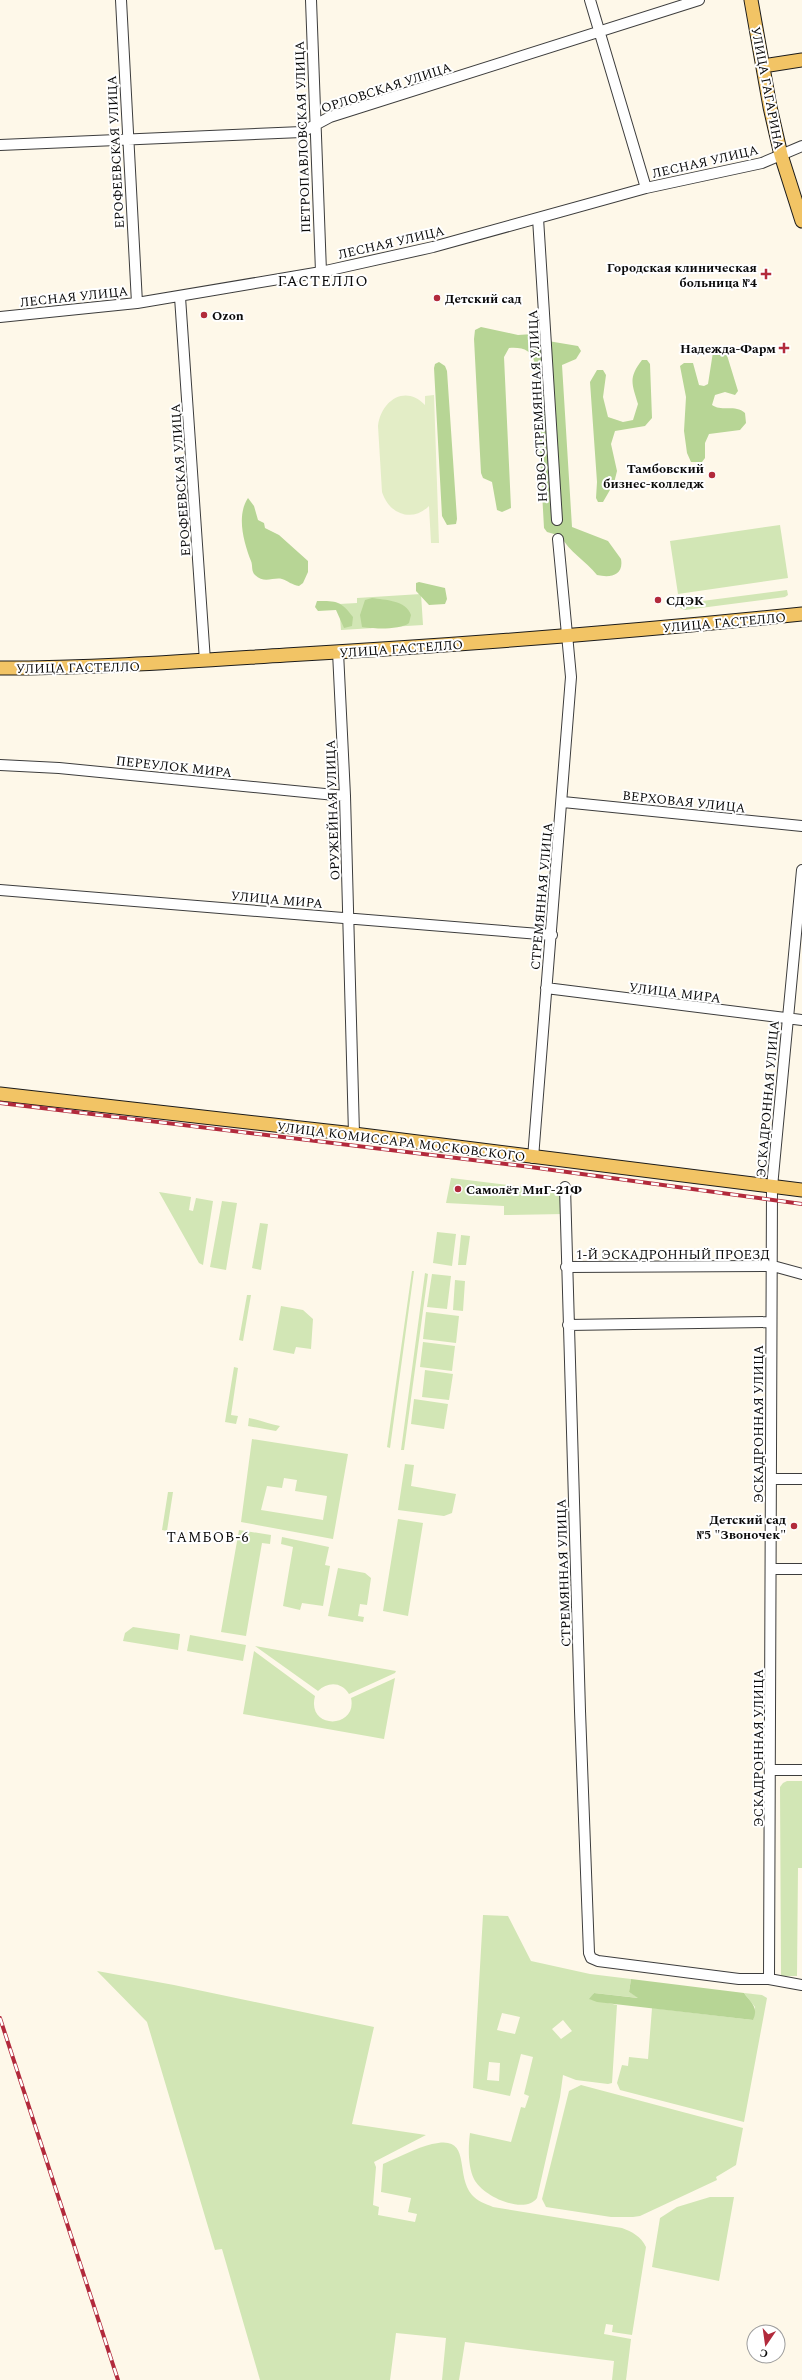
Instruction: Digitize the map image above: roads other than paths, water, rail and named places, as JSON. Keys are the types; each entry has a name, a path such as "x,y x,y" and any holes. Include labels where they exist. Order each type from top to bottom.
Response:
{"main road":[{"name":"УЛИЦА ГАГАРИНА","path":"750,0 764,66 770,107 781,155 802,221"},
{"path":"764,66 802,60"},
{"name":"УЛИЦА ГАСТЕЛЛО","path":"0,668 91,668 568,637 802,614"},
{"name":"УЛИЦА КОМИССАРА МОСКОВСКОГО","path":"0,1094 354,1134 533,1158 802,1190"}],"street":[{"name":"ЕРОФЕЕВСКАЯ УЛИЦА","path":"120,0 137,303"},
{"name":"ПЕТРОПАВЛОВСКАЯ УЛИЦА","path":"311,0 314,127 321,272"},
{"path":"590,0 646,188"},
{"name":"ОРЛОВСКАЯ УЛИЦА","path":"0,145 302,132 314,127 330,117 699,0"},
{"name":"ЛЕСНАЯ УЛИЦА","path":"0,317 137,303 180,297 321,272 433,247 646,188 762,163 802,146"},
{"name":"НОВО-СТРЕМЯННАЯ УЛИЦА","path":"538,218 556,520"},
{"name":"ЕРОФЕЕВСКАЯ УЛИЦА","path":"180,297 205,661"},
{"path":"558,539 568,637"},
{"name":"СТРЕМЯННАЯ УЛИЦА","path":"533,1158 546,988 552,935 571,677 568,637"},
{"name":"ОРУЖЕЙНАЯ УЛИЦА","path":"338,652 345,796 354,1134"},
{"name":"ПЕРЕУЛОК МИРА","path":"0,765 59,768 345,796"},
{"name":"ВЕРХОВАЯ УЛИЦА","path":"562,802 802,826"},
{"name":"ЭСКАДРОННАЯ УЛИЦА","path":"769,1979 771,1770 771,1322 773,1266 772,1187 802,870"},
{"name":"УЛИЦА МИРА","path":"0,890 552,935"},
{"name":"УЛИЦА МИРА","path":"546,988 802,1020"},
{"name":"СТРЕМЯННАЯ УЛИЦА","path":"565,1187 566,1267 580,1711 589,1945 592,1958 739,1979 769,1979"},
{"name":"1-Й ЭСКАДРОННЫЙ ПРОЕЗД","path":"566,1267 773,1266 802,1274"},
{"path":"568,1325 771,1322"},
{"path":"771,1479 802,1479"},
{"path":"771,1569 802,1569"},
{"path":"771,1770 802,1770"},
{"path":"769,1979 802,1985"}],"railway":[{"path":"0,1103 523,1166 802,1204"},
{"path":"0,2018 118,2380"}],"place":[{"name":"Городская клиническая больница №4","path":"766,274"},
{"name":"Детский сад","path":"437,298"},
{"name":"Ozon","path":"204,315"},
{"name":"Надежда-Фарм","path":"784,348"},
{"name":"Тамбовский бизнес-колледж","path":"712,475"},
{"name":"СДЭК","path":"658,600"},
{"name":"Самолёт МиГ-21Ф","path":"458,1189"},
{"name":"Детский сад №5 \"Звоночек\"","path":"794,1526"}],"district":[{"name":"ГАСТЕЛЛО","path":"323,281"},
{"name":"ТАМБОВ-6","path":"208,1537"}]}
